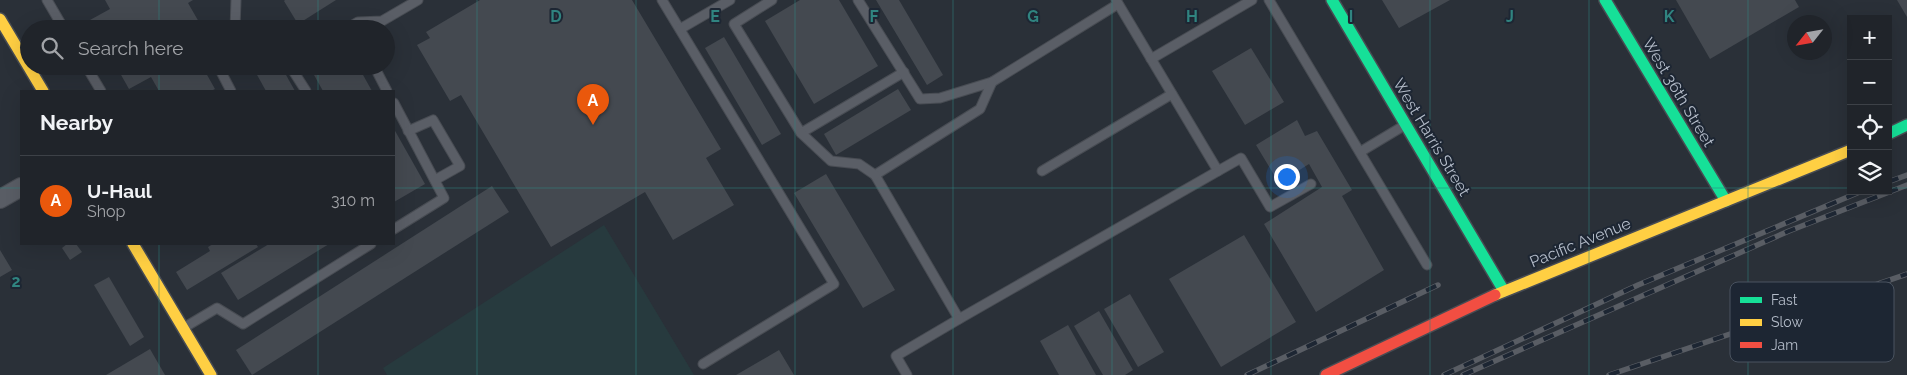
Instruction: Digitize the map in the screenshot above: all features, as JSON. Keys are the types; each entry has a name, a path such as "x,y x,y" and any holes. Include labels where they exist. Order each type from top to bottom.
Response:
{"street":[{"name":"West Harris Street","path":"1332,0 1504,291"},
{"name":"West 36th Street","path":"1605,0 1726,201"},
{"path":"0,19 11,45 20,58"},
{"path":"32,75 42,90"},
{"path":"1892,132 1907,125"},
{"name":"Pacific Avenue","path":"1326,375 1504,291 1847,152"},
{"path":"0,199 20,188"},
{"path":"134,245 210,375"}],"lane":[{"path":"47,0 59,20"},
{"path":"236,0 236,20"},
{"path":"384,20 418,0"},
{"path":"662,0 834,284 703,364"},
{"path":"680,29 730,0"},
{"path":"772,0 734,24 801,133 831,161 859,164 875,175 959,319"},
{"path":"858,0 920,99 940,98 992,82 1117,2 1218,171"},
{"path":"1151,59 1252,0"},
{"path":"1269,0 1427,265"},
{"path":"801,133 904,72"},
{"path":"90,75 96,90"},
{"path":"223,75 230,90"},
{"path":"296,75 305,90"},
{"path":"379,75 387,90"},
{"path":"875,175 980,109 992,82"},
{"path":"1042,171 1172,94"},
{"path":"395,105 444,198 395,228"},
{"path":"408,131 432,120 460,166 435,180"},
{"path":"1360,152 1406,124"},
{"path":"907,375 896,356 1241,158 1270,208 1310,184"},
{"path":"183,329 217,308 244,324 368,245"}],"green space":[{"path":"604,225 694,375 387,375 383,368"}],"building":[{"path":"105,0 193,0 188,3 198,20 90,20 110,9"},
{"path":"336,0 304,20 296,20 284,1"},
{"path":"480,0 632,0 721,149 706,158 734,205 673,240 645,192 551,247 461,95 450,101 417,45 430,38 426,32"},
{"path":"800,0 839,0 878,66 814,104 765,21"},
{"path":"876,0 899,0 943,75 927,85"},
{"path":"1382,0 1450,0 1399,28"},
{"path":"1676,0 1795,0 1799,7 1710,59"},
{"path":"1897,0 1907,0 1907,17"},
{"path":"724,37 781,134 762,145 705,48"},
{"path":"1251,48 1284,102 1245,125 1212,71"},
{"path":"121,75 207,75 215,89 158,90 151,77 129,89"},
{"path":"257,75 286,75 294,90 265,90"},
{"path":"314,75 363,75 371,90 322,90"},
{"path":"898,89 911,110 836,155 824,134"},
{"path":"1297,120 1305,136 1317,131 1352,190 1342,196 1384,270 1316,312 1264,224 1322,187 1309,164 1279,183 1256,145"},
{"path":"395,131 425,184 395,201"},
{"path":"826,174 895,290 863,308 794,193"},
{"path":"492,186 509,212 252,375 236,350"},
{"path":"1244,235 1296,322 1221,367 1169,279"},
{"path":"66,245 77,245 82,252 70,260 62,248"},
{"path":"211,245 257,245 258,247 187,290 176,272 210,251 208,247"},
{"path":"267,245 327,245 238,300 221,273"},
{"path":"0,250 12,270 0,277"},
{"path":"109,277 144,337 130,346 94,285"},
{"path":"1130,294 1164,352 1138,367 1104,309"},
{"path":"1099,311 1133,370 1125,375 1103,375 1074,326"},
{"path":"1068,325 1096,375 1059,375 1040,341"},
{"path":"150,349 165,375 106,375"},
{"path":"779,350 794,375 736,375"}],"railway":[{"path":"1892,181 1907,175"},
{"path":"1463,375 1789,231 1907,185"},
{"path":"1444,375 1638,285 1852,195"},
{"path":"1883,282 1907,274"},
{"path":"1247,375 1438,285"},
{"path":"1609,375 1730,334"}],"traffic: fast":[{"path":"1332,0 1504,291"},
{"path":"1605,0 1726,201"},
{"path":"1892,132 1907,125"}],"traffic: slow":[{"path":"0,19 20,52"},
{"path":"33,75 42,90"},
{"path":"1495,295 1847,152"},
{"path":"134,245 211,375"}],"traffic: jam":[{"path":"1326,375 1495,295"}],"place":[{"name":"U-Haul","path":"593,125"}]}
